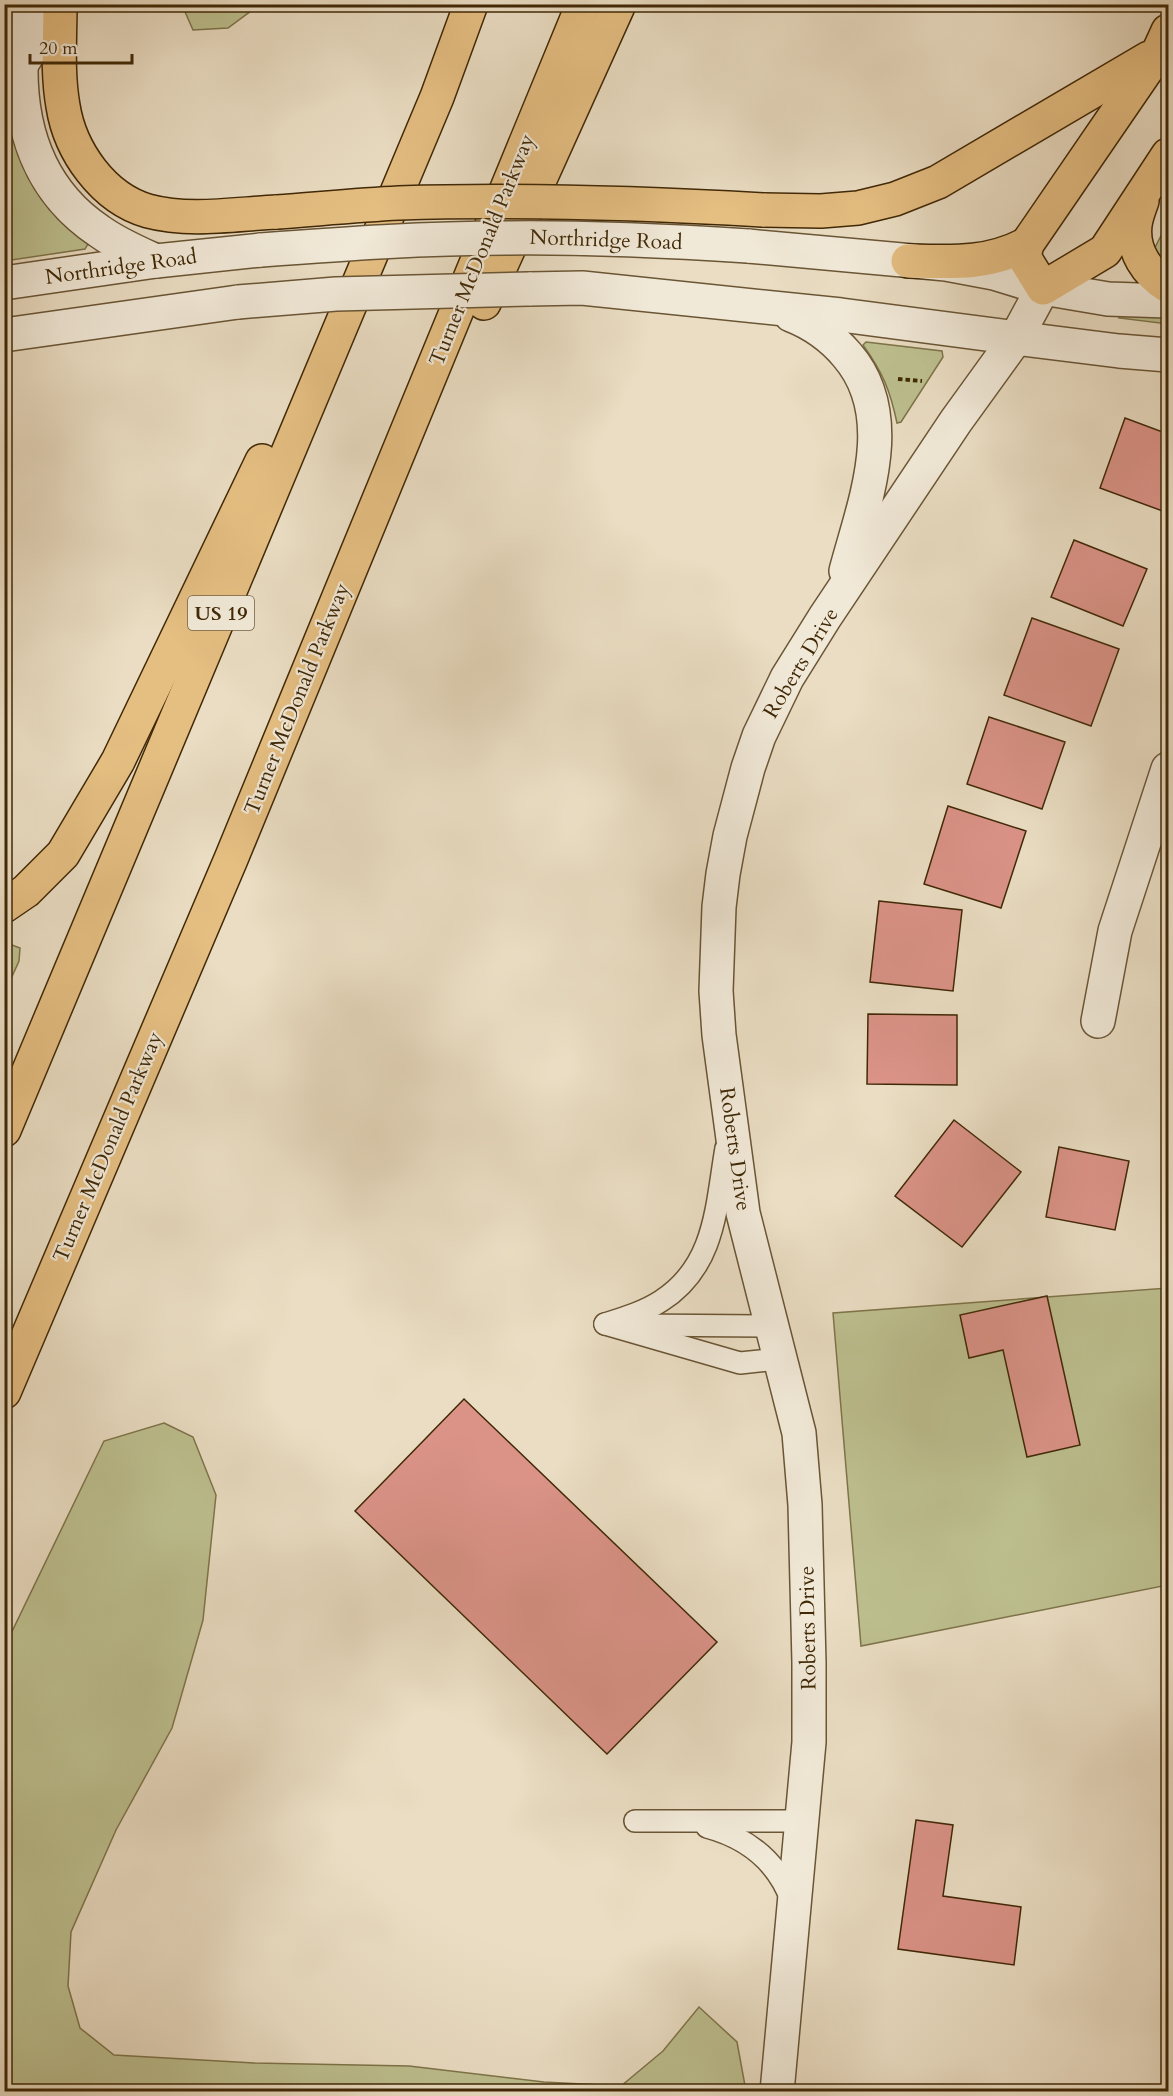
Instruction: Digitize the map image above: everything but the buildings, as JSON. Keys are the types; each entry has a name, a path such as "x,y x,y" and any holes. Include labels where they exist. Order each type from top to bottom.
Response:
{"highway":[{"path":"60,4 59,61 63,106 67,126 75,144 96,177 123,199 149,211 180,216 398,203 642,203 821,211 858,208 895,199 938,182 1163,42"},
{"name":"US 19","path":"4,1130 437,97 471,4"},
{"name":"Turner McDonald Parkway","path":"4,1392 231,859 583,4"},
{"path":"231,859 619,4"},
{"path":"1163,42 1027,244 1024,257 1043,288 1105,251 1168,155"},
{"path":"4,906 26,891 63,854 118,761 437,97"},
{"path":"1145,191 1135,225 1136,242 1140,258 1150,273 1168,286"},
{"path":"908,261 989,260 1027,244"}],"street":[{"path":"4,34 26,4"},
{"path":"60,4 13,78 37,158 53,186 74,211 98,231 126,248 156,261"},
{"name":"Northridge Road","path":"4,283 156,261 261,250 390,241 506,238 635,239 748,246 946,264 994,273 1043,288 1108,299 1168,301"},
{"path":"4,335 238,302 336,294 582,288 772,310 804,320 829,336 853,361 868,387 873,405 875,423 872,463 840,598"},
{"name":"Roberts Drive","path":"777,2091 809,1731 805,1505 799,1433 743,1214 719,1035 716,991 719,907 730,836 747,768 772,707 805,648 950,431 1017,338 1043,288"},
{"path":"724,304 875,319 1119,351 1168,355"},
{"path":"1098,1021 1115,931 1168,769"}],"lane":[{"path":"605,1324 661,1301 696,1269 713,1223 731,1117"},
{"path":"605,1324 771,1326"},
{"path":"605,1324 740,1363 779,1359"},
{"path":"635,1821 801,1821"},
{"path":"680,1822 710,1828 750,1845 778,1872 787,1887 794,1909"}],"path":[{"path":"896,380 906,378 922,381"}],"green space":[{"path":"182,5 259,5 228,28 193,30"},
{"path":"17,134 42,196 61,222 89,242 85,249 5,261 5,145 12,135"},
{"path":"1168,222 1168,324 1119,318"},
{"path":"866,342 942,351 943,357 901,422 897,423 885,382 863,345"},
{"path":"12,945 20,948 19,961 5,992 5,950"},
{"path":"1168,1288 1168,1585 861,1646 833,1313"},
{"path":"164,1423 193,1437 216,1495 203,1620 172,1728 116,1830 71,1932 68,1986 80,2028 114,2055 254,2063 409,2066 544,2082 621,2086 663,2051 699,2007 737,2042 746,2091 5,2091 5,1646 104,1441"}]}
